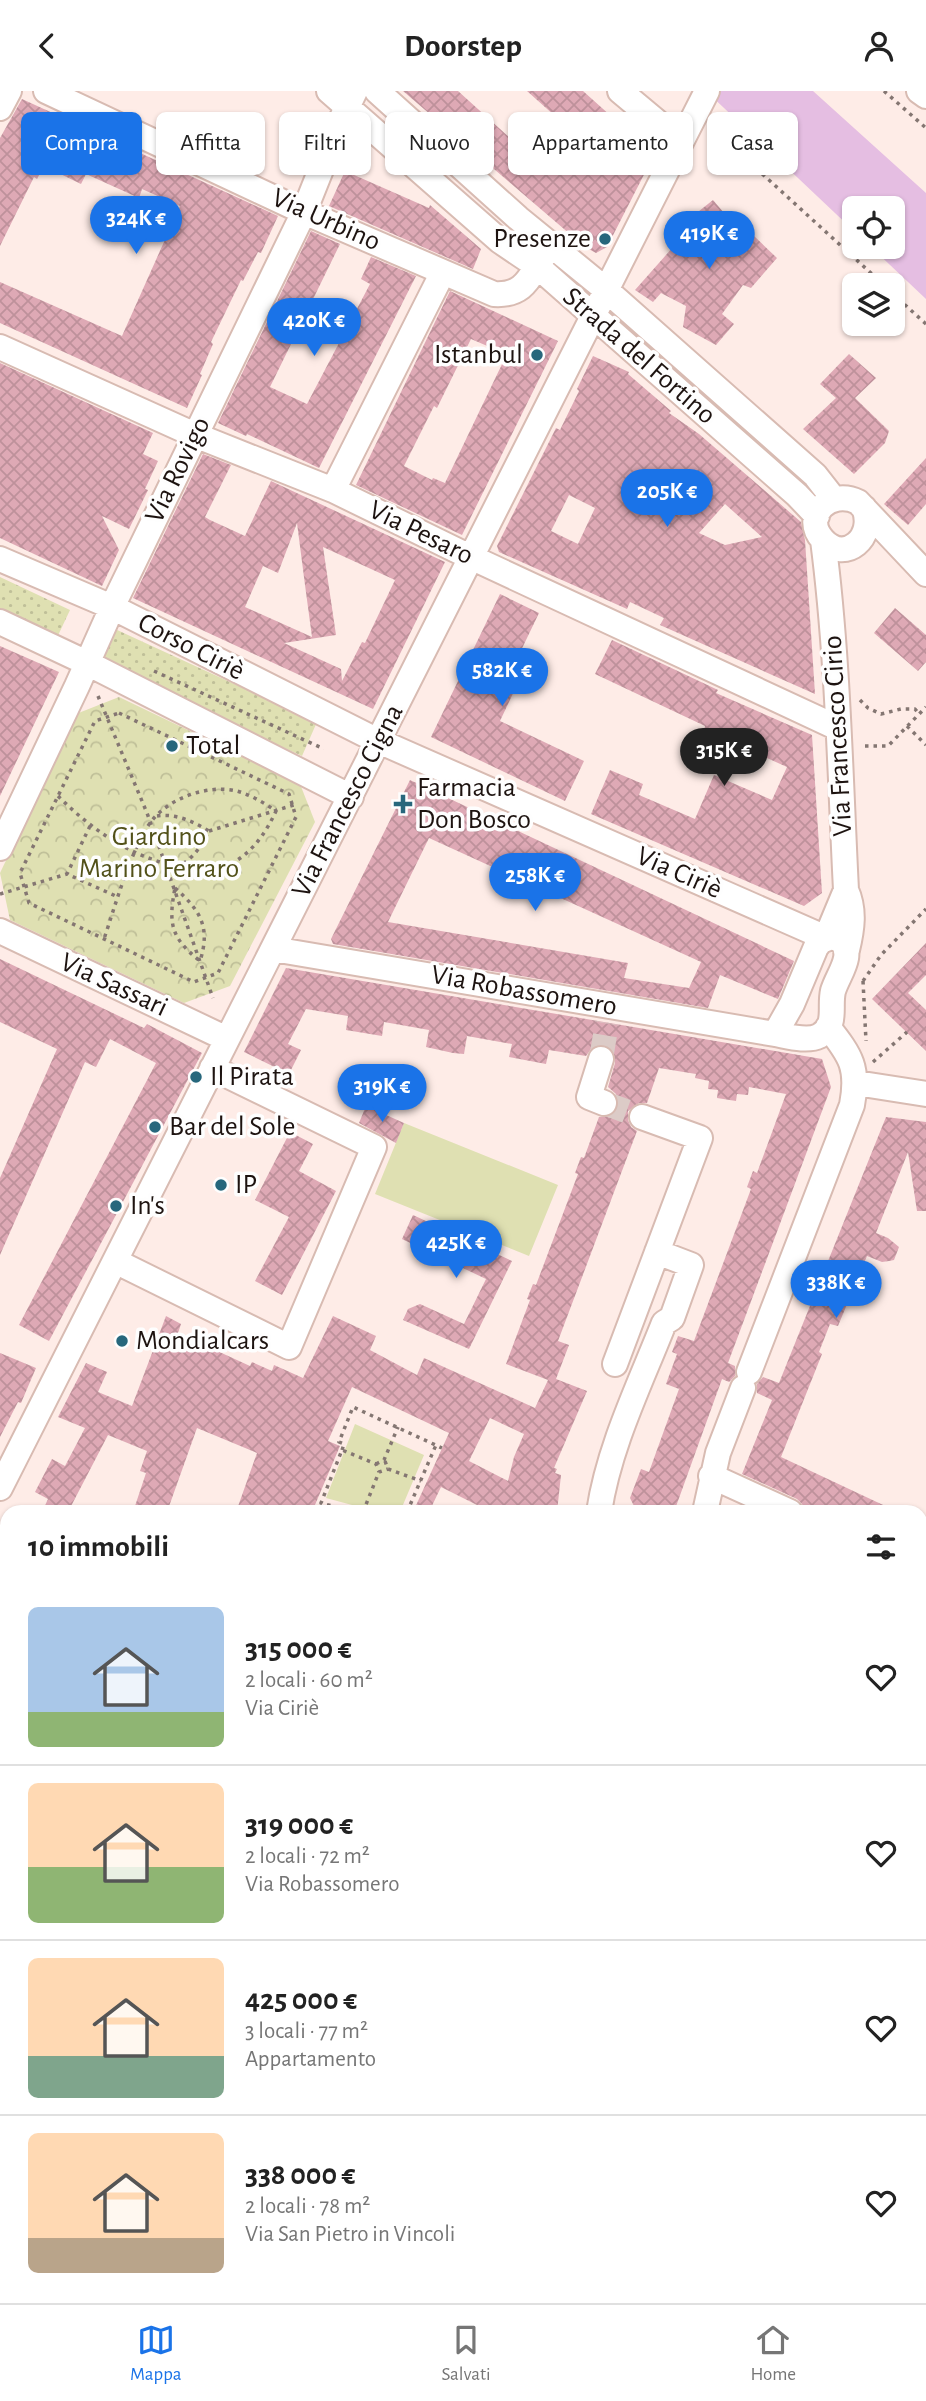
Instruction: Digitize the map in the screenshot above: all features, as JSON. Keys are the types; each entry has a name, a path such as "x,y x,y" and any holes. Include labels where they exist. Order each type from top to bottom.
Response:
{"street":[{"path":"0,108 9,91"},
{"name":"Via Urbino","path":"46,91 304,212 494,294 510,295 524,285 552,244"},
{"name":"Strada del Fortino","path":"377,91 518,218 606,289 815,475 835,530"},
{"path":"620,91 645,112"},
{"name":"Via Francesco Cigna","path":"693,118 707,91"},
{"path":"919,91 926,96"},
{"name":"Via Rovigo","path":"0,848 112,607 304,212 344,96"},
{"name":"Strada del Fortino","path":"344,96 500,241 537,266 835,530"},
{"name":"Via Francesco Cigna","path":"0,1488 664,175"},
{"path":"333,490 443,272"},
{"name":"Via Pesaro","path":"0,347 195,435 333,490 838,728"},
{"path":"902,548 835,530 850,498 858,502 902,548 926,574"},
{"name":"Via Francesco Cirio","path":"837,944 846,890 828,582 835,530 866,533 867,516 864,508"},
{"name":"Corso Ciriè","path":"0,559 112,607 379,741"},
{"path":"0,622 87,663 351,797"},
{"name":"Via Ciriè","path":"379,741 837,944"},
{"name":"Via Sassari","path":"0,931 227,1039"},
{"path":"707,1505 711,1476 842,1134 856,1083 846,1048 828,1027 833,1011 833,990 847,959 837,944 816,947 792,1003 775,1034"},
{"name":"Via Robassomero","path":"273,949 608,1014 812,1038 818,1037 828,1027"},
{"path":"601,1059 589,1097 604,1103"},
{"path":"114,1261 289,1347 374,1147 212,1068"},
{"path":"856,1083 926,1094"},
{"path":"615,1364 700,1138 642,1117"},
{"path":"599,1505 605,1479 623,1427 664,1323 672,1318 691,1265 657,1252"},
{"path":"711,1476 775,1505"}],"path":[{"path":"695,114 871,273"},
{"path":"905,305 926,324"},
{"path":"146,667 324,749"},
{"path":"835,694 852,694 881,715 901,709 915,709 919,713"},
{"path":"98,696 166,864 213,998"},
{"path":"865,746 888,745 926,707"},
{"path":"119,713 289,794 295,805 296,817 218,973 194,982 29,903 20,873 58,796 95,721 119,713"},
{"path":"907,726 926,745"},
{"path":"104,939 135,853 155,817 184,797 223,789 253,797 276,811"},
{"path":"58,796 90,826 135,853 166,864 208,870 222,868 252,848 276,811"},
{"path":"177,866 190,860 209,831 295,805"},
{"path":"155,817 163,815 186,819 209,831"},
{"path":"67,874 90,826"},
{"path":"0,894 67,874 118,897"},
{"path":"175,888 171,917 175,933 182,946 200,961"},
{"path":"175,888 195,908 201,919 205,946 200,961"},
{"path":"869,1049 866,1041 863,981 881,955 926,909"},
{"path":"855,977 863,981"},
{"path":"872,1058 874,1063 907,1032"},
{"path":"329,1505 321,1503 344,1444 339,1442 353,1407 442,1448"},
{"path":"376,1464 384,1460 398,1427"},
{"path":"410,1505 436,1445"},
{"path":"342,1450 376,1464 379,1472 366,1505"},
{"path":"384,1460 388,1469"},
{"path":"379,1472 388,1469 421,1481"}],"green space":[{"path":"0,577 70,610 54,644 0,619"},
{"path":"115,629 317,722 302,756 99,663"},
{"name":"Giardino Marino Ferraro","path":"119,697 300,784 315,822 230,986 184,1003 10,920 0,873 76,714"},
{"path":"404,1123 558,1185 529,1256 375,1194"},
{"path":"355,1424 424,1455 403,1505 352,1505 326,1498"}],"shaded area":[{"path":"706,91 813,91 926,193 926,299 905,279 905,273 898,273 884,259 905,259 905,196 842,196 842,220 795,175 798,175 798,112 728,112"}],"building":[{"path":"403,91 458,91 481,112 428,112"},
{"path":"527,91 583,91 606,112 550,112"},
{"path":"22,99 50,112 21,112 21,175 39,175 37,179 34,177 0,246 0,138"},
{"path":"494,124 508,136 508,175 644,175 607,247 596,253 585,247 494,169"},
{"path":"142,154 156,160 156,175 188,175 278,216 261,253 258,252 243,281 241,280 211,342 213,344 200,374 202,375 187,408 0,323 0,282 122,336 180,206 142,189 139,198 88,175 142,175"},
{"path":"62,175 86,175 81,184"},
{"path":"343,175 354,175 429,208 430,205 481,249 473,269 329,206"},
{"path":"713,200 730,220 733,216 777,258 751,288 743,285 722,314 734,324 716,345 683,327 686,306 661,293 653,302 635,290 689,229 684,223"},
{"path":"311,231 340,244 270,387 307,404 370,284 361,279 371,257 416,276 319,468 218,423"},
{"path":"450,291 558,341 462,535 356,485","holes":["471,339 499,351 496,356 504,360 445,483 433,478 432,480 404,466 434,406 437,408"]},
{"path":"849,354 876,378 855,398 889,431 885,443 854,474 803,429 836,398 820,384"},
{"path":"593,356 629,372 628,374 671,411 669,413 699,434 801,522 805,540 815,694 660,625 664,618 630,602 627,609 499,552 497,546 556,428 560,430 579,391 577,389","holes":["569,495 595,508 578,544 551,531","725,504 762,537 725,545 699,533"]},
{"path":"0,363 153,433 143,454 158,461 145,489 148,490 129,529 102,516 119,550 102,586 0,538"},
{"path":"203,454 231,465 205,517 245,536 271,481 445,562 373,709 133,598","holes":["297,523 305,585 312,637 245,607 263,566 278,573","323,547 395,580 365,643 362,642 342,681 341,669 284,643 336,635"]},
{"path":"926,458 926,504 908,525 884,504"},
{"path":"500,594 539,613 515,663 525,668 500,721 584,761 565,801 431,737"},
{"path":"895,608 926,635 926,662 918,671 874,633"},
{"path":"612,640 718,690 716,693 812,735 822,893 804,906 591,814 610,770 643,784 639,795 695,819 714,775 772,800 787,767 704,730 705,726 595,674"},
{"path":"0,646 59,672 0,796"},
{"path":"410,780 794,961 778,999 720,975 708,1008 333,944 331,939","holes":["429,838 701,962 689,988 624,978 628,963 388,922"]},
{"path":"926,943 926,975 908,993 926,1010 926,1051 872,999"},
{"path":"0,959 144,1028 147,1024 202,1053 49,1341 19,1325 156,1063 110,1039 96,1067 85,1062 0,1255 0,1178 57,1049 0,1022"},
{"path":"286,968 822,1059 831,1087 728,1363 735,1366 735,1376 729,1382 722,1379 677,1505 634,1505 630,1498 641,1469 649,1472 679,1389 666,1384 677,1354 672,1352 678,1336 694,1341 751,1189 747,1187 753,1171 757,1173 786,1094 749,1087 748,1095 737,1094 736,1101 717,1098 718,1090 708,1089 709,1081 695,1078 696,1074 659,1068 647,1103 639,1103 628,1111 631,1127 637,1131 558,1341 569,1345 556,1379 587,1391 554,1468 557,1469 555,1473 561,1475 558,1505 477,1505 441,1487 432,1505 416,1505 449,1433 352,1387 328,1441 340,1446 315,1505 238,1505 257,1453 197,1428 170,1505 135,1505 146,1473 140,1471 147,1451 108,1435 72,1505 45,1505 48,1499 35,1492 52,1459 65,1466 85,1428 58,1417 86,1363 107,1372 98,1392 132,1406 166,1316 181,1324 178,1333 250,1366 252,1362 272,1371 274,1365 303,1378 333,1316 376,1336 370,1350 417,1375 424,1358 535,1408 548,1380 506,1364 530,1300 527,1299 533,1284 536,1285 578,1174 575,1173 581,1157 584,1158 599,1117 613,1115 618,1108 616,1094 608,1087 615,1063 612,1050 606,1045 597,1045 586,1056 549,1050 546,1064 509,1057 512,1044 467,1036 464,1054 453,1053 426,1047 429,1030 384,1022 382,1036 346,1030 348,1016 306,1009 288,1044 301,1050 289,1074 244,1052","holes":["490,1418 524,1434 508,1481 469,1461"]},
{"path":"366,1106 404,1123 396,1143 359,1123"},
{"path":"886,1117 926,1122 926,1211 917,1211 908,1152 876,1233 899,1247 894,1260 882,1262 867,1256 838,1326 830,1324 819,1352 822,1354 781,1457 883,1505 802,1505 797,1499 742,1474 772,1400 757,1393 757,1384 763,1377 779,1383"},
{"path":"290,1132 313,1144 299,1171 336,1191 282,1295 255,1281 289,1217 255,1200"},
{"path":"413,1215 512,1261 469,1349 403,1320 408,1309 420,1304 464,1324 486,1279 402,1239"},
{"path":"0,1353 36,1368 21,1403 18,1402 0,1437"}],"tunnel":[{"path":"601,1059 607,1023"},
{"path":"604,1103 642,1117"}],"place":[{"name":"Presenze","path":"605,239"},
{"name":"Istanbul","path":"537,355"},
{"name":"Total","path":"172,746"},
{"name":"Farmacia Don Bosco","path":"403,804"},
{"name":"Il Pirata","path":"196,1077"},
{"name":"Bar del Sole","path":"155,1127"},
{"name":"IP","path":"221,1185"},
{"name":"In's","path":"116,1206"},
{"name":"Mondialcars","path":"122,1341"}]}
